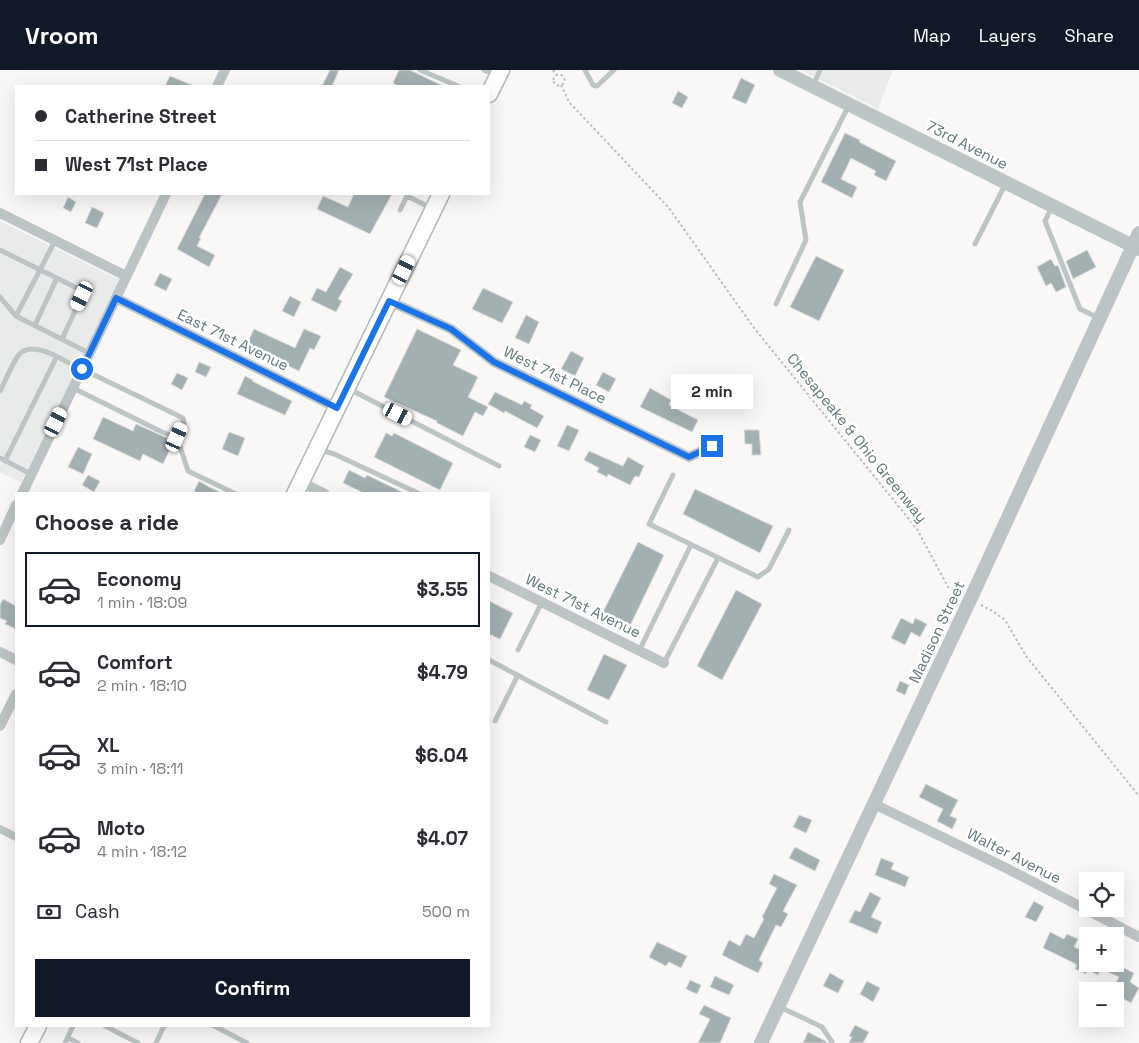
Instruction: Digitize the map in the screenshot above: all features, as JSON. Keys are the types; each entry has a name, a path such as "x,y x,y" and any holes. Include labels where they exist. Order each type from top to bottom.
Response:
{"main road":[{"path":"490,90 494,72"},
{"path":"298,488 389,301 436,199"},
{"path":"30,1043 38,1027"}],"street":[{"path":"218,85 225,70"},
{"name":"73rd Avenue","path":"780,70 1136,248"},
{"path":"23,492 166,195"},
{"path":"0,213 126,276"},
{"name":"Madison Street","path":"761,1043 970,600 1100,318 1136,248 1139,233"},
{"name":"East 71st Avenue","path":"116,298 337,408"},
{"name":"West 71st Place","path":"389,301 451,329 494,362 689,457 712,446"},
{"path":"298,488 316,492"},
{"path":"0,540 15,507"},
{"name":"West 71st Avenue","path":"490,576 664,663"},
{"path":"0,652 15,660"},
{"path":"0,726 15,696"},
{"name":"Walter Avenue","path":"874,804 1004,867 1139,937"},
{"path":"0,829 15,836"}],"lane":[{"path":"420,70 456,85"},
{"path":"585,70 593,85 597,86 614,70"},
{"path":"813,86 820,70"},
{"path":"776,304 806,240 800,202 849,104"},
{"path":"975,244 1006,183"},
{"path":"400,210 407,195 436,199"},
{"path":"1052,206 1045,221 1080,309 1100,318"},
{"path":"16,316 55,241"},
{"path":"0,250 81,290 82,296 62,339"},
{"path":"35,325 57,278"},
{"path":"0,297 16,316 89,353"},
{"path":"0,391 19,355 27,349 39,349 182,418 184,423 177,437 188,471 232,492"},
{"path":"31,474 2,459 56,358"},
{"path":"73,388 162,432 177,437"},
{"path":"347,388 499,466"},
{"path":"317,449 334,454 416,492"},
{"path":"673,475 649,524 758,577 769,569 789,530"},
{"path":"639,650 691,545"},
{"path":"664,663 718,558"},
{"path":"518,650 542,602"},
{"path":"490,661 606,722"},
{"path":"495,721 518,675"},
{"path":"779,1006 822,1027 832,1042"},
{"path":"72,1027 66,1040 78,1043"},
{"path":"107,1027 138,1043"},
{"path":"156,1043 164,1027"},
{"path":"216,1027 247,1043"}],"path":[{"name":"Chesapeake & Ohio Greenway","path":"553,70 556,75"},
{"name":"Chesapeake & Ohio Greenway","path":"556,75 564,77 561,85"},
{"name":"Chesapeake & Ohio Greenway","path":"556,75 554,83 561,85"},
{"name":"Chesapeake & Ohio Greenway","path":"561,85 569,102 669,208 754,328 917,529 948,587 1005,620 1026,656 1139,796"}],"shaded area":[{"path":"801,70 893,70 878,109"},
{"path":"0,221 120,280 21,483 0,472"}],"building":[{"path":"330,70 339,70 332,85 322,85"},
{"path":"399,70 410,70 441,85 396,85 393,83"},
{"path":"170,76 192,85 166,85"},
{"path":"741,78 755,85 746,104 732,98"},
{"path":"678,91 688,97 682,108 672,103"},
{"path":"845,133 896,161 886,181 874,175 876,171 851,158 841,179 857,187 852,198 821,182"},
{"path":"204,195 221,195 199,238 201,238 197,246 215,255 209,267 177,249"},
{"path":"354,195 391,195 370,234 317,209 323,196 348,207"},
{"path":"68,197 76,202 71,212 63,208"},
{"path":"92,207 104,213 97,228 85,223"},
{"path":"1087,250 1096,267 1073,279 1066,261"},
{"path":"816,256 844,270 819,321 790,307"},
{"path":"1051,259 1055,266 1058,265 1066,287 1056,292 1051,283 1046,286 1037,267"},
{"path":"340,267 353,274 338,299 342,301 336,312 311,300 317,288 326,292"},
{"path":"160,273 172,279 166,291 154,285"},
{"path":"483,288 513,302 502,323 472,309"},
{"path":"290,296 301,302 294,317 282,311"},
{"path":"526,315 539,322 529,344 515,338"},
{"path":"254,329 295,348 304,329 321,336 314,350 310,348 299,371 246,346"},
{"path":"417,329 461,350 453,365 478,377 468,397 488,407 483,416 475,412 463,436 437,423 437,421 384,397"},
{"path":"571,351 584,358 575,376 561,369"},
{"path":"199,362 211,367 206,377 195,372"},
{"path":"603,372 616,379 609,392 596,385"},
{"path":"177,373 188,378 182,390 171,384"},
{"path":"245,376 292,401 285,415 237,394"},
{"path":"650,388 671,400 669,405 698,420 692,432 640,407"},
{"path":"495,392 522,405 524,401 532,405 530,408 544,416 537,428 488,404"},
{"path":"103,417 133,431 136,424 174,441 163,464 143,454 140,461 93,439"},
{"path":"567,425 579,430 569,451 557,446"},
{"path":"744,430 759,430 761,455 752,455 752,444 745,444"},
{"path":"229,432 245,438 238,456 222,449"},
{"path":"386,433 392,436 394,433 453,463 440,490 374,457"},
{"path":"530,435 541,440 535,452 524,447"},
{"path":"78,447 92,454 83,474 68,467"},
{"path":"589,451 623,466 628,457 644,466 639,477 635,476 630,485 608,474 607,477 597,472 599,468 584,460"},
{"path":"349,470 365,478 367,475 402,492 362,492 343,483"},
{"path":"88,475 100,481 94,492 82,485"},
{"path":"199,481 220,492 196,492 194,491"},
{"path":"695,489 773,526 760,553 683,514"},
{"path":"638,542 664,555 627,632 600,618"},
{"path":"736,590 762,604 722,680 697,666"},
{"path":"3,599 15,605 15,629 5,624 7,621 0,618 0,605"},
{"path":"490,602 513,613 500,639 490,634"},
{"path":"901,618 913,624 915,618 927,624 920,637 911,632 905,645 891,638"},
{"path":"604,654 627,665 609,700 587,690"},
{"path":"900,681 909,685 905,695 896,691"},
{"path":"926,784 958,800 950,816 957,819 952,829 937,821 943,809 919,797"},
{"path":"799,815 812,820 806,833 793,827"},
{"path":"795,847 820,860 815,871 789,858"},
{"path":"881,858 894,863 891,869 909,877 905,887 875,875"},
{"path":"774,874 797,885 783,911 788,914 781,927 776,925 759,960 763,963 758,973 722,955 729,940 740,946 746,934 754,938 764,919 762,917 777,888 769,884"},
{"path":"870,892 881,898 871,917 882,922 877,934 849,922 855,910 860,912"},
{"path":"1034,901 1044,907 1036,922 1025,917"},
{"path":"1050,932 1064,939 1067,934 1078,939 1074,947 1079,949 1079,971 1075,969 1077,965 1074,964 1076,964 1043,948"},
{"path":"657,942 687,956 681,968 669,962 666,966 649,957"},
{"path":"1124,968 1134,973 1130,982 1139,988 1131,1003 1124,999 1124,982 1116,982 1119,977 1108,972 1124,972"},
{"path":"830,973 844,981 838,993 823,986"},
{"path":"715,976 734,985 729,995 710,987"},
{"path":"690,980 701,985 697,994 686,989"},
{"path":"867,981 880,988 873,1002 860,994"},
{"path":"704,1005 731,1018 720,1043 698,1043 710,1019 699,1014"},
{"path":"855,1025 869,1032 863,1043 849,1043 852,1037 849,1036"},
{"path":"808,1032 827,1042 827,1043 803,1043"}],"route":[{"path":"82,369 116,298 337,408 389,301 451,329 494,362 689,457 712,446"}]}
